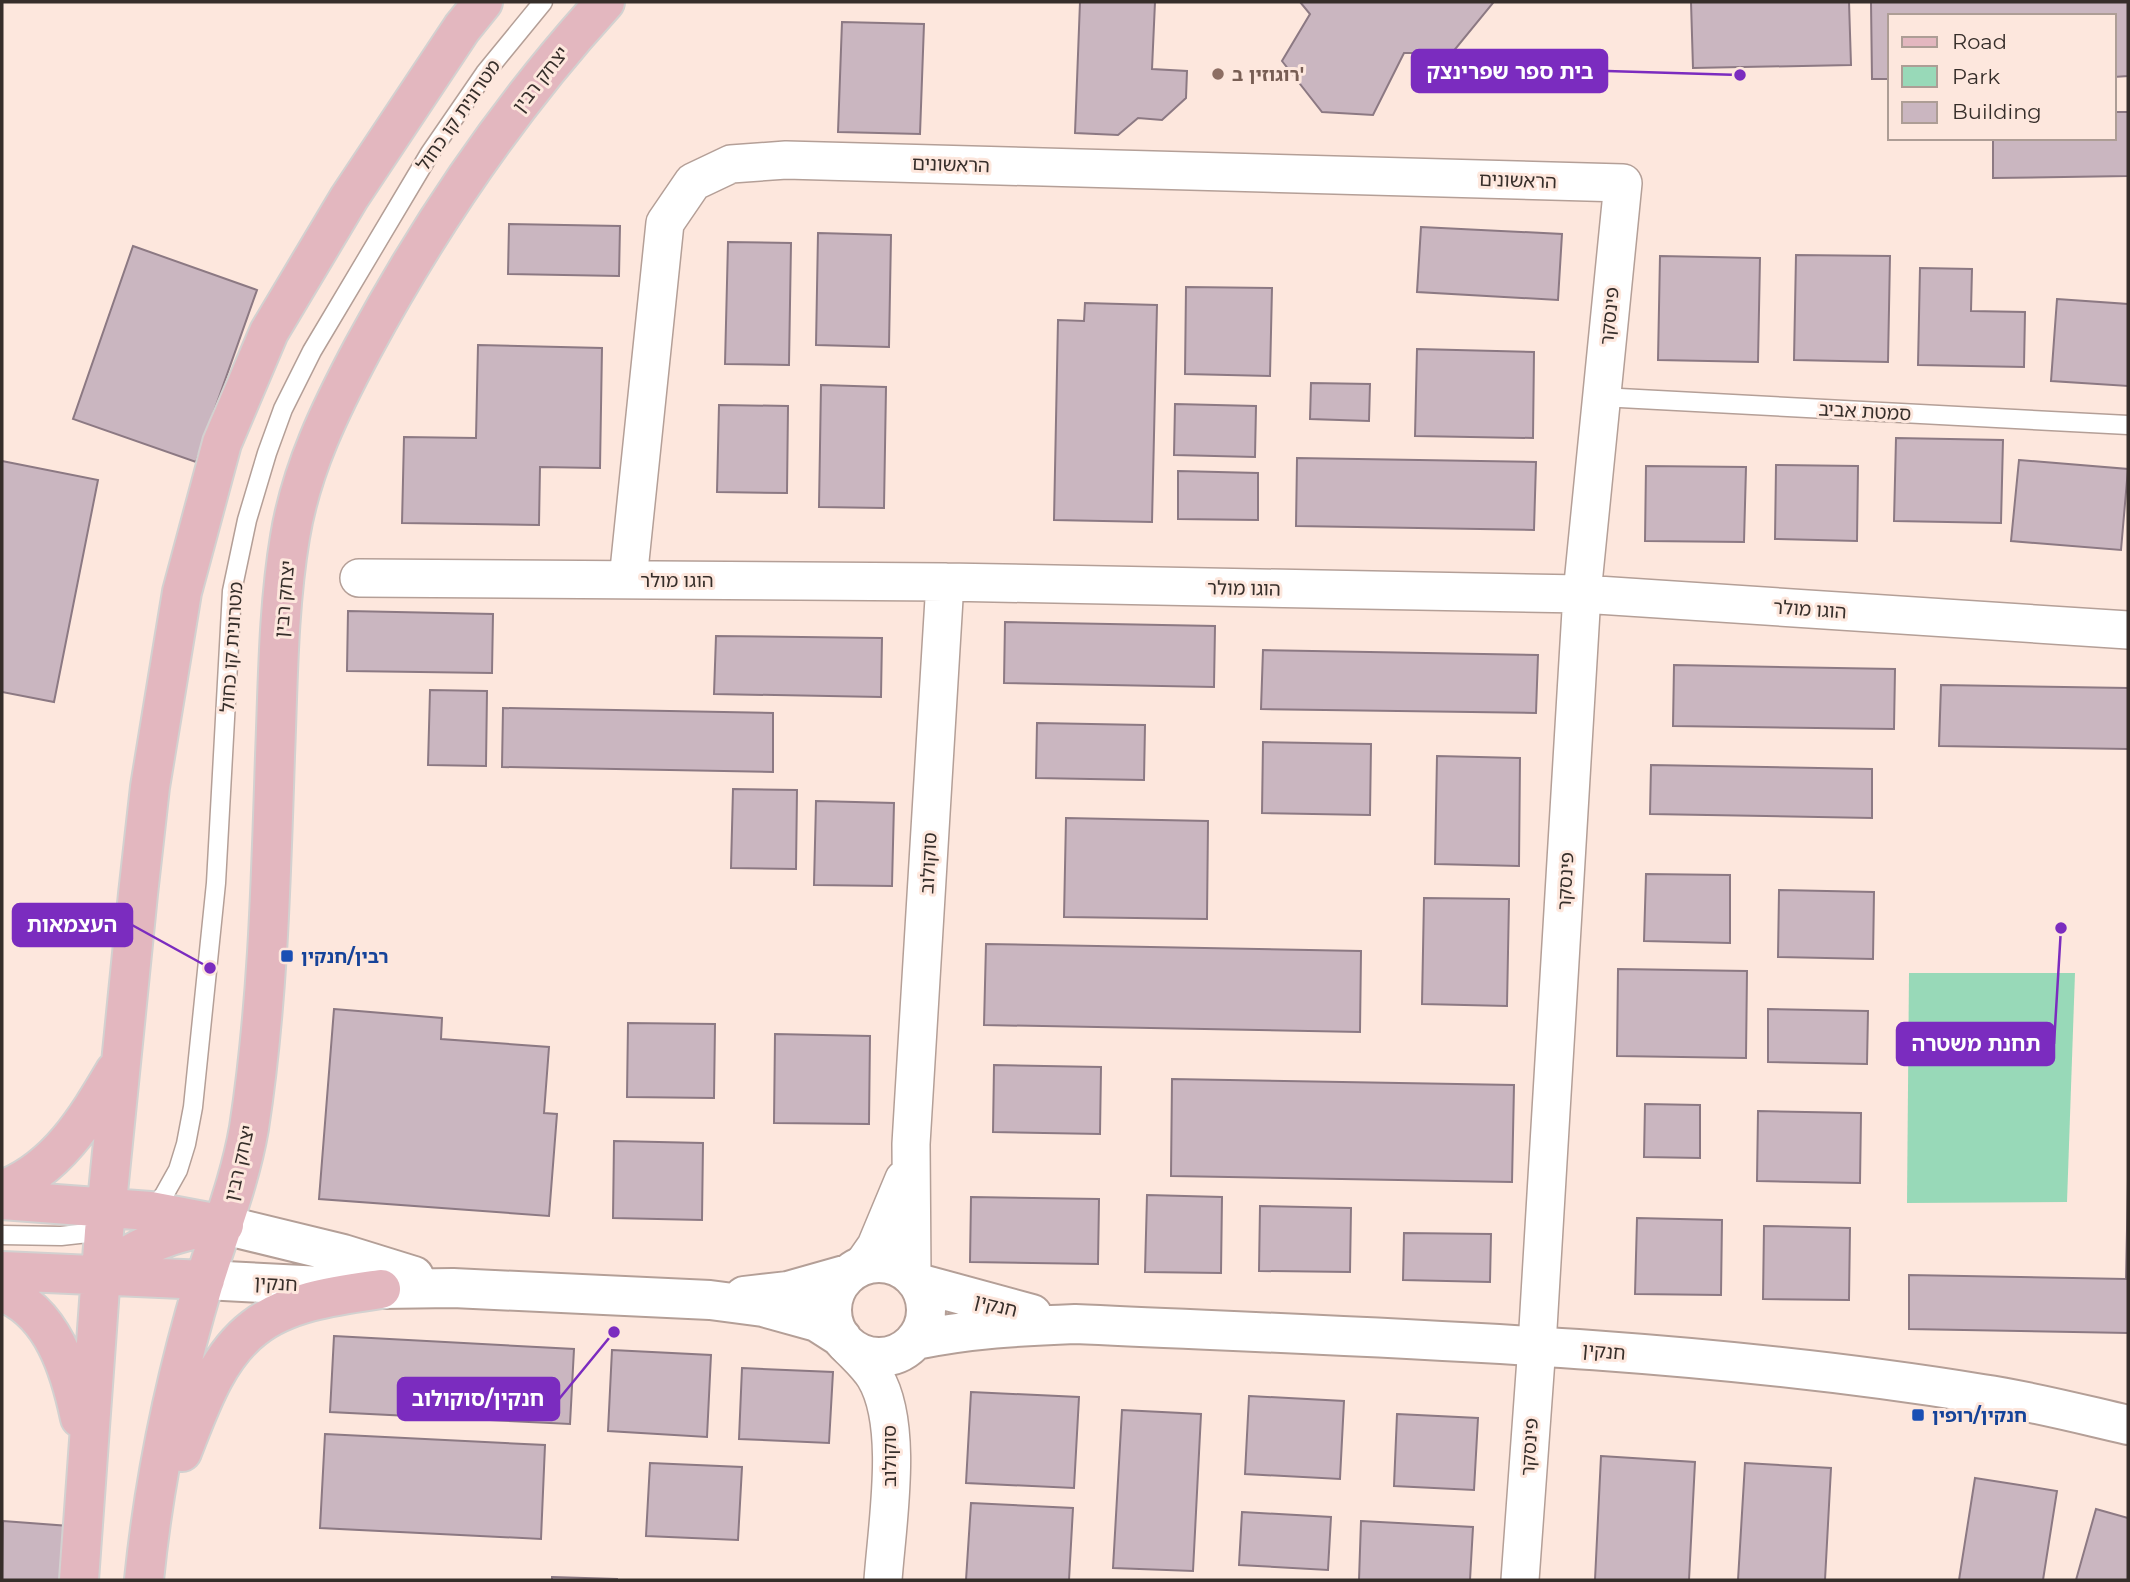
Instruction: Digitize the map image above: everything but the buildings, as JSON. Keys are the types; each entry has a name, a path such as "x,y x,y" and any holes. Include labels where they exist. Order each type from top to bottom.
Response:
{"main road":[{"path":"79,1580 100,1275 139,880 164,691 182,592 222,443 269,332 413,101 462,28 483,2"},
{"name":"יצחק רבין","path":"145,1568 163,1451 187,1345 240,1172 248,1130 263,1008 280,625 290,534 299,496 313,451 390,299 470,172 531,89 605,2"},
{"path":"2,1190 36,1172 67,1143 88,1117 121,1060"},
{"path":"2,1200 105,1219 150,1211 224,1225"},
{"path":"100,1275 120,1259 162,1238 224,1225"},
{"name":"חנקין","path":"2,1271 205,1280"},
{"path":"145,1568 177,1464 215,1377 231,1353 253,1328 275,1315 322,1298 381,1289"},
{"path":"2,1292 33,1313 49,1330 61,1353 75,1393 88,1455"}],"street":[{"name":"הראשונים","path":"628,580 665,222 692,182 731,164 786,160 1623,183"},
{"name":"פינסקר","path":"1520,1580 1537,1345 1582,594 1623,183"},
{"name":"הוגו מולר","path":"359,578 945,582 1582,594 2128,630"},
{"name":"סוקולוב","path":"915,1279 911,1144 945,582"},
{"name":"סוקולוב","path":"855,1270 876,1246 887,1222 904,1179 911,1144"},
{"name":"חנקין","path":"224,1225 343,1254 453,1288"},
{"path":"877,1262 893,1265 915,1279 925,1297 927,1312 924,1327 916,1340 904,1350 890,1356 874,1357 859,1353 844,1341 832,1316 832,1300 838,1286 855,1270 877,1262"},
{"name":"חנקין","path":"710,1300 788,1291 855,1270"},
{"name":"חנקין","path":"915,1279 958,1295 1075,1324"},
{"name":"חנקין","path":"205,1280 710,1300 763,1307 817,1322 844,1341"},
{"name":"חנקין","path":"916,1340 1002,1326 1075,1324 1537,1345 1769,1365 1971,1392 2128,1425"},
{"name":"סוקולוב","path":"844,1341 874,1376 885,1400 891,1430 883,1580"}],"lane":[{"name":"מטרונית קו כחול","path":"150,1211 164,1195 178,1170 193,1107 216,884 232,592 247,520 267,453 283,409 312,351 430,153 485,73 543,2"},
{"name":"סמטת אביב","path":"1601,397 2128,425"},
{"path":"2,1235 61,1236 105,1219"}],"green space":[{"path":"1909,973 2075,973 2067,1202 1907,1203"}],"place":[{"name":"רוגוזין ב'","path":"1218,74"},
{"name":"בית ספר שפרינצק","path":"1740,75"},
{"name":"תחנת משטרה","path":"2061,928"},
{"name":"רבין/חנקין","path":"287,956"},
{"name":"העצמאות","path":"210,968"},
{"name":"חנקין/סוקולוב","path":"614,1332"},
{"name":"חנקין/רופין","path":"1918,1415"}]}
